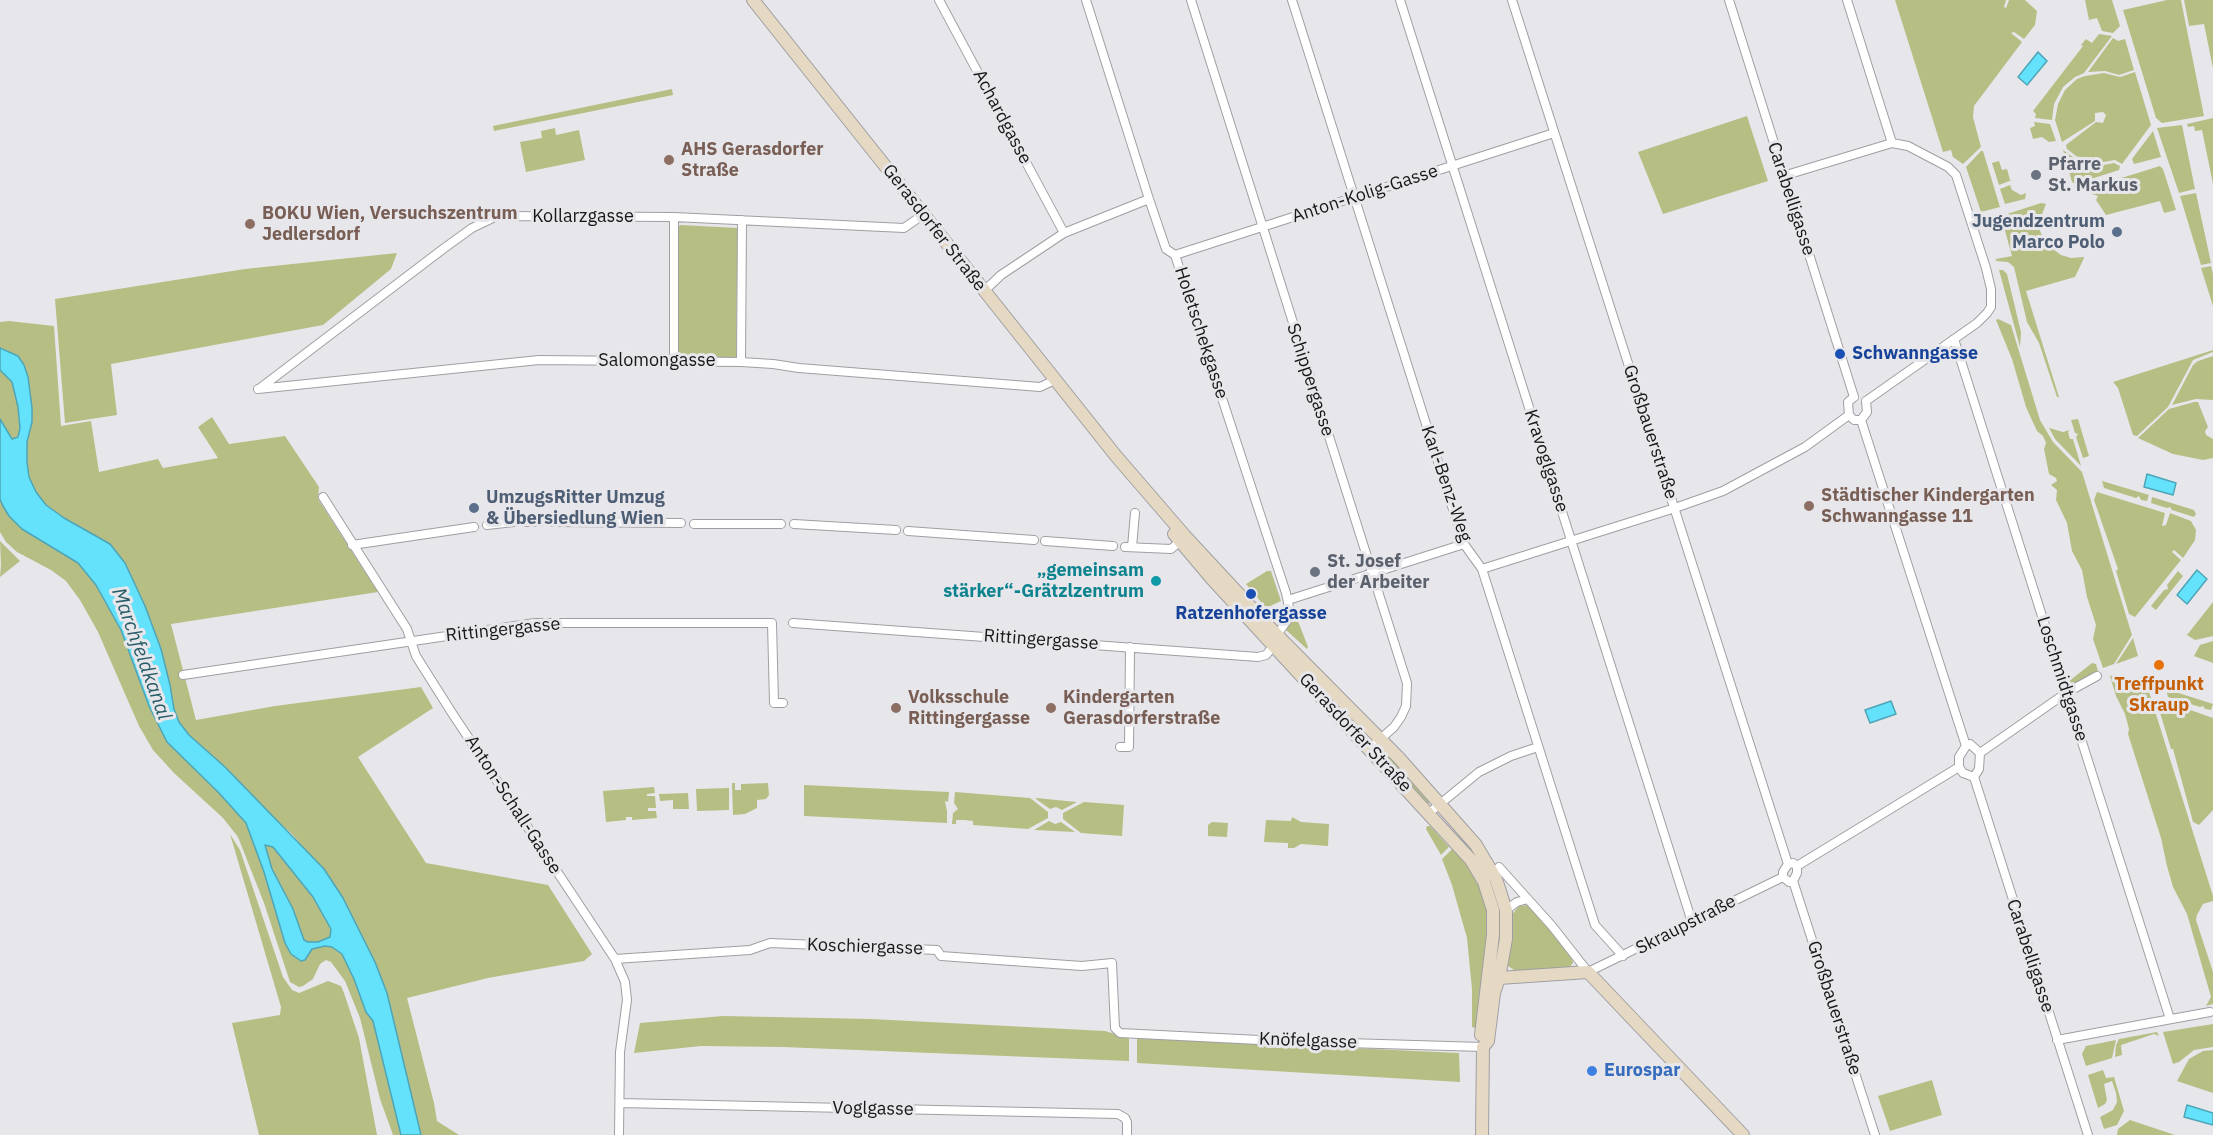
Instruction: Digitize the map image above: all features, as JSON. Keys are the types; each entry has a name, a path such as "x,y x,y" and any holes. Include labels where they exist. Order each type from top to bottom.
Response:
{"main road":[{"name":"Gerasdorfer Straße","path":"753,0 1182,539 1276,640 1370,749 1471,860 1484,882 1493,910 1493,935 1483,1007 1481,1042 1483,1047"},
{"name":"Gerasdorfer Straße","path":"1276,640 1399,758 1476,845 1496,879 1506,910 1506,939 1494,993 1488,1041 1483,1047"},
{"path":"1493,910 1498,935 1493,967 1499,978 1588,972 1743,1135"},
{"path":"1482,1135 1483,1047"}],"street":[{"name":"Achardgasse","path":"939,0 1064,233"},
{"name":"Holetschekgasse","path":"1086,0 1149,199 1166,249 1175,255 1288,600 1290,612 1288,620 1276,640"},
{"name":"Schippergasse","path":"1191,0 1407,683 1408,694 1401,717 1394,727 1370,749"},
{"name":"Karl-Benz-Weg","path":"1292,0 1464,544 1482,570 1595,926 1623,956"},
{"name":"Kravoglgasse","path":"1400,0 1692,922"},
{"name":"Großbauerstraße","path":"1512,0 1792,865"},
{"name":"Carabelligasse","path":"1729,0 1854,397"},
{"path":"1847,0 1892,143"},
{"name":"Anton-Kolig-Gasse","path":"1175,255 1554,133"},
{"path":"1783,176 1892,143 1908,146 1948,167 1956,175 1986,268 1992,300 1987,314 1866,401"},
{"path":"984,291 1001,275 1064,233 1149,199"},
{"name":"Kollarzgasse","path":"258,389 472,228 497,216 674,217 904,228 924,214"},
{"path":"674,217 674,361"},
{"path":"741,362 742,220"},
{"name":"Loschmidtgasse","path":"1954,339 2170,1019"},
{"name":"Salomongasse","path":"258,389 539,360 741,362 1040,387 1055,380"},
{"path":"1860,396 1866,401 1867,412 1861,420 1854,420 1849,415 1848,402 1854,397 1860,396"},
{"path":"1482,570 1723,491 1805,447 1849,415"},
{"path":"1861,420 1966,746"},
{"name":"Anton-Schall-Gasse","path":"323,497 407,629 416,656 452,713 615,959 625,982 627,1000 620,1052 619,1135"},
{"path":"1135,513 1129,547 1170,549 1182,539"},
{"path":"487,525 540,522"},
{"path":"552,522 681,524"},
{"path":"694,524 781,524"},
{"path":"794,524 896,530"},
{"path":"352,545 474,527"},
{"path":"908,531 1034,540"},
{"path":"1045,541 1113,546"},
{"path":"1288,600 1464,544"},
{"name":"Rittingergasse","path":"183,675 535,623 772,623 774,703 783,703"},
{"name":"Rittingergasse","path":"793,623 1258,657 1266,655 1276,640"},
{"path":"1120,747 1129,747 1130,646"},
{"path":"1980,753 2066,693 2097,676"},
{"path":"1970,744 1980,753 1979,770 1974,777 1963,773 1959,766 1959,757 1966,746 1970,744"},
{"path":"1429,813 1479,772 1511,756 1538,747"},
{"path":"1792,865 1797,873 1792,881 1786,881 1783,877 1784,869 1959,766"},
{"name":"Carabelligasse","path":"1974,777 2088,1135"},
{"path":"1499,867 1552,926 1588,972"},
{"name":"Skraupstraße","path":"1588,972 1783,877"},
{"name":"Großbauerstraße","path":"1792,881 1875,1135"},
{"path":"1506,910 1517,902 1528,899"},
{"name":"Koschiergasse","path":"615,959 750,950 770,943 937,950 941,956 1082,966 1112,963 1115,1028 1120,1033 1133,1034"},
{"path":"2057,1040 2210,1012"},
{"name":"Knöfelgasse","path":"1133,1034 1483,1047"},
{"name":"Voglgasse","path":"620,1103 1118,1114 1125,1118 1127,1135"}],"green space":[{"path":"1895,0 2006,0 2004,7 2006,8 2009,0 2025,0 2037,11 2035,25 2024,39 2014,32 2011,33 2022,42 1974,106 1973,117 1981,147 1963,164 1953,157 1951,150 1943,152"},
{"path":"2085,0 2112,0 2120,26 2113,33 2102,31 2097,18 2089,20"},
{"path":"2167,0 2181,0 2204,116 2162,123 2156,118 2123,10"},
{"path":"2184,0 2213,0 2213,68 2204,24 2189,26"},
{"path":"2099,34 2112,36 2084,73 2063,87 2054,104 2052,120 2035,118 2036,114 2033,111 2083,46 2081,45 2086,39 2092,43"},
{"path":"2113,38 2118,41 2125,39 2134,70 2119,75 2105,71 2088,72"},
{"path":"2135,72 2151,125 2122,164 2115,160 2098,163 2076,156 2067,149 2066,145 2096,122 2103,123 2106,115 2103,112 2095,113 2095,121 2062,142 2055,120 2058,104 2065,90 2077,79 2085,76 2104,73 2120,77"},
{"path":"672,89 673,95 494,131 493,126"},
{"path":"1747,116 1768,181 1663,214 1638,152"},
{"path":"2213,118 2213,184 2202,130 2195,131 2194,126 2188,127 2187,124"},
{"path":"2034,122 2050,124 2056,141 2049,142 2042,137 2033,139 2030,128 2035,126"},
{"path":"2182,125 2195,189 2179,193 2157,128"},
{"path":"555,128 556,135 579,130 585,160 526,172 520,142 542,138 541,131"},
{"path":"2153,131 2161,157 2134,164 2132,159"},
{"path":"2063,150 2077,160 2098,166 2114,163 2120,166 2119,170 2075,184 2072,182"},
{"path":"1983,151 2000,207 1981,212 1966,167"},
{"path":"1999,161 2002,170 2007,169 2010,180 2012,180 1999,185 1992,163"},
{"path":"2160,166 2176,210 2164,213 2160,201 2106,215 2096,200 2098,196 2086,192 2086,189"},
{"path":"2010,185 2012,190 2021,195 2026,193 2025,199 2005,204 2000,189"},
{"path":"2196,193 2211,263 2201,265 2180,196"},
{"path":"2041,203 2046,204 2039,222 2046,244 2061,255 2071,258 2084,257 2075,277 2026,291 2059,397 2057,397 2039,343 2027,322 2014,267 2008,262 1996,261 1996,259 2012,256 2001,216"},
{"path":"681,225 738,228 736,358 677,356 677,227"},
{"path":"397,253 391,269 323,325 111,364 117,415 65,423 55,299 245,269"},
{"path":"2211,266 2213,274 2213,306 2201,268"},
{"path":"1999,270 2007,274 2021,332 2020,347"},
{"path":"1996,320 2011,325 2040,420 2053,442 2082,472 2132,635 2114,664 2103,668 2093,639 2096,625 2087,597 2082,570 2072,551 2067,523 2056,500 2057,490 2051,485 2057,481 2049,474 2044,449 2046,443 2037,431 2026,407 2012,359"},
{"path":"0,322 54,326 61,426 91,421 99,472 158,459 163,468 218,458 198,427 212,417 229,444 285,436 319,487 318,499 378,592 171,624 196,720 275,706 421,687 433,708 358,757 426,863 548,885 592,954 584,961 488,978 407,998 437,1121 459,1135 421,1135 387,993 375,962 334,883 291,833 267,812 225,767 189,735 179,722 173,709 161,649 145,606 125,563 110,544 64,518 46,505 36,492 29,477 27,462 27,442 32,422 28,377 18,356 0,348"},
{"path":"2213,350 2193,360 2168,407 2137,436 2133,435 2118,388 2113,382"},
{"path":"2213,356 2213,400 2196,399 2172,405 2193,365"},
{"path":"0,370 10,378 17,398 20,433 14,440 0,419"},
{"path":"2198,402 2208,427 2205,431 2206,435 2213,439 2213,458 2203,460 2173,454 2138,438 2169,409"},
{"path":"2078,419 2089,456 2083,458 2076,437 2078,434 2075,433 2071,420"},
{"path":"2049,428 2063,432 2070,430 2068,432 2070,439 2073,439 2081,466 2055,439"},
{"path":"2102,481 2149,495 2147,501 2141,500 2139,496 2136,498 2104,488"},
{"path":"2097,492 2165,513 2162,526 2166,525 2170,513 2191,521 2196,530 2195,540 2183,558 2174,550 2172,552 2181,560 2135,617 2129,614 2116,571 2118,569 2094,500"},
{"path":"2152,497 2194,510 2196,514 2194,517 2172,510 2170,507 2151,503"},
{"path":"0,499 22,529 78,563 96,585 121,630 149,706 167,741 246,823 264,872 285,943 307,958 312,949 318,947 332,947 342,954 366,1012 373,1021 401,1135 393,1135 380,1099 360,1018 345,981 331,962 326,960 320,964 313,979 303,986 299,987 290,982 264,903 238,837 223,818 174,773 153,750 139,726 98,632 66,581 51,570 17,552 6,542 0,532"},
{"path":"0,541 20,561 0,577 1,565"},
{"path":"1267,571 1271,571 1281,601 1266,608 1246,584"},
{"path":"2178,571 2183,576 2156,610 2151,606 2164,590 2168,589 2167,585"},
{"path":"2213,602 2213,636 2195,640 2187,635"},
{"path":"1293,608 1307,649 1286,630 1292,620"},
{"path":"2133,638 2138,656 2116,664"},
{"path":"2213,641 2213,663 2194,656 2200,645"},
{"path":"2092,663 2096,664 2098,671 2076,683 2068,682"},
{"path":"2114,675 2118,685 2144,676 2213,896 2213,901 2203,904 2196,920 2213,972 2213,1004 2206,1006 2211,997 2187,914 2173,887 2161,838 2128,734 2125,714 2110,676"},
{"path":"2166,689 2213,704 2211,710 2168,697"},
{"path":"2162,700 2213,718 2213,810 2199,825 2193,822 2173,749 2171,749 2158,706"},
{"path":"1382,749 1429,803 1426,803 1381,755"},
{"path":"732,783 735,783 735,790 741,790 741,784 768,783 769,795 766,799 757,800 757,808 745,814 733,815"},
{"path":"804,785 949,792 948,802 945,802 947,823 804,816"},
{"path":"654,787 655,793 647,794 647,796 655,796 656,808 648,808 648,811 656,811 657,818 632,820 632,817 626,817 626,820 606,822 603,791"},
{"path":"729,788 729,810 697,811 696,789"},
{"path":"955,792 1030,798 1048,812 1048,818 1028,829 973,825 973,821 964,820 956,820 956,824 952,824 953,813 958,809 954,803"},
{"path":"688,793 689,809 673,809 673,800 660,801 659,794"},
{"path":"1036,799 1077,802 1062,810 1056,807 1050,809"},
{"path":"1084,802 1124,805 1122,836 1081,833 1063,819 1063,813"},
{"path":"1292,817 1301,822 1329,824 1328,846 1301,844 1288,848 1288,843 1264,842 1266,820 1291,821"},
{"path":"1049,821 1055,824 1061,822 1075,832 1034,830"},
{"path":"1212,822 1228,823 1227,837 1208,836 1208,825"},
{"path":"1430,826 1449,847 1441,855 1426,829"},
{"path":"230,834 240,850 283,977 292,990 299,993 328,981 341,986 359,1038 377,1135 259,1135 232,1023 280,1015 281,1007"},
{"path":"264,846 273,847 313,897 331,929 330,937 318,942 304,940 295,914 272,869"},
{"path":"1454,847 1473,868 1490,911 1478,1029 1472,1027 1472,989 1467,938 1442,859"},
{"path":"1527,905 1571,953 1573,963 1567,970 1517,972 1508,966 1506,962 1510,917 1519,906"},
{"path":"723,1016 871,1019 1105,1031 1129,1038 1129,1061 783,1047 701,1046 634,1053 640,1023"},
{"path":"2213,1024 2213,1047 2194,1050 2173,1064 2163,1032"},
{"path":"2157,1032 2159,1036 2154,1034 2121,1045 2122,1055 2115,1057 2119,1039"},
{"path":"1137,1038 1459,1053 1460,1082 1137,1063"},
{"path":"2116,1040 2112,1058 2086,1066 2082,1054 2086,1046"},
{"path":"2213,1050 2213,1093 2177,1081 2189,1059 2203,1051"},
{"path":"2103,1070 2106,1078 2114,1077 2124,1111 2117,1125 2104,1129 2100,1117 2113,1110 2117,1102 2116,1093 2112,1081 2104,1084 2107,1100 2098,1108 2088,1075"},
{"path":"1932,1080 1942,1115 1890,1131 1878,1096"},
{"path":"2130,1120 2175,1135 2117,1135 2118,1129"}],"water":[{"path":"2038,52 2047,61 2027,85 2018,77"},
{"name":"Marchfeldkanal","path":"0,348 18,356 28,377 32,422 27,442 27,462 29,477 36,492 46,505 64,518 110,544 125,563 145,606 161,649 179,722 189,735 225,767 324,869 343,898 375,962 387,993 421,1135 401,1135 373,1021 366,1012 342,954 332,947 325,946 312,949 305,960 301,961 291,954 285,943 264,872 246,823 167,742 149,706 121,630 96,585 78,563 22,529 3,506 0,499 0,419 12,439 18,437 20,428 12,382 0,370","holes":["265,845 273,847 313,897 331,929 330,937 318,942 304,940 293,909 272,869"]},
{"path":"2147,474 2176,483 2173,495 2144,487"},
{"path":"2197,570 2207,579 2187,604 2177,595"},
{"path":"1891,701 1896,714 1870,723 1865,710"},
{"path":"2187,1105 2213,1113 2213,1125 2184,1117"}],"place":[{"name":"AHS Gerasdorfer Straße","path":"669,160"},
{"name":"Pfarre St. Markus","path":"2036,175"},
{"name":"BOKU Wien, Versuchszentrum Jedlersdorf","path":"250,224"},
{"name":"Jugendzentrum Marco Polo","path":"2117,232"},
{"name":"Schwanngasse","path":"1840,354"},
{"name":"Städtischer Kindergarten Schwanngasse 11","path":"1809,506"},
{"name":"UmzugsRitter Umzug & Übersiedlung Wien","path":"474,508"},
{"name":"St. Josef der Arbeiter","path":"1315,572"},
{"name":"„gemeinsam stärker“-Grätzlzentrum","path":"1156,581"},
{"name":"Ratzenhofergasse","path":"1251,594"},
{"name":"Treffpunkt Skraup","path":"2159,665"},
{"name":"Volksschule Rittingergasse","path":"896,708"},
{"name":"Kindergarten Gerasdorferstraße","path":"1051,708"},
{"name":"Eurospar","path":"1592,1071"}]}
